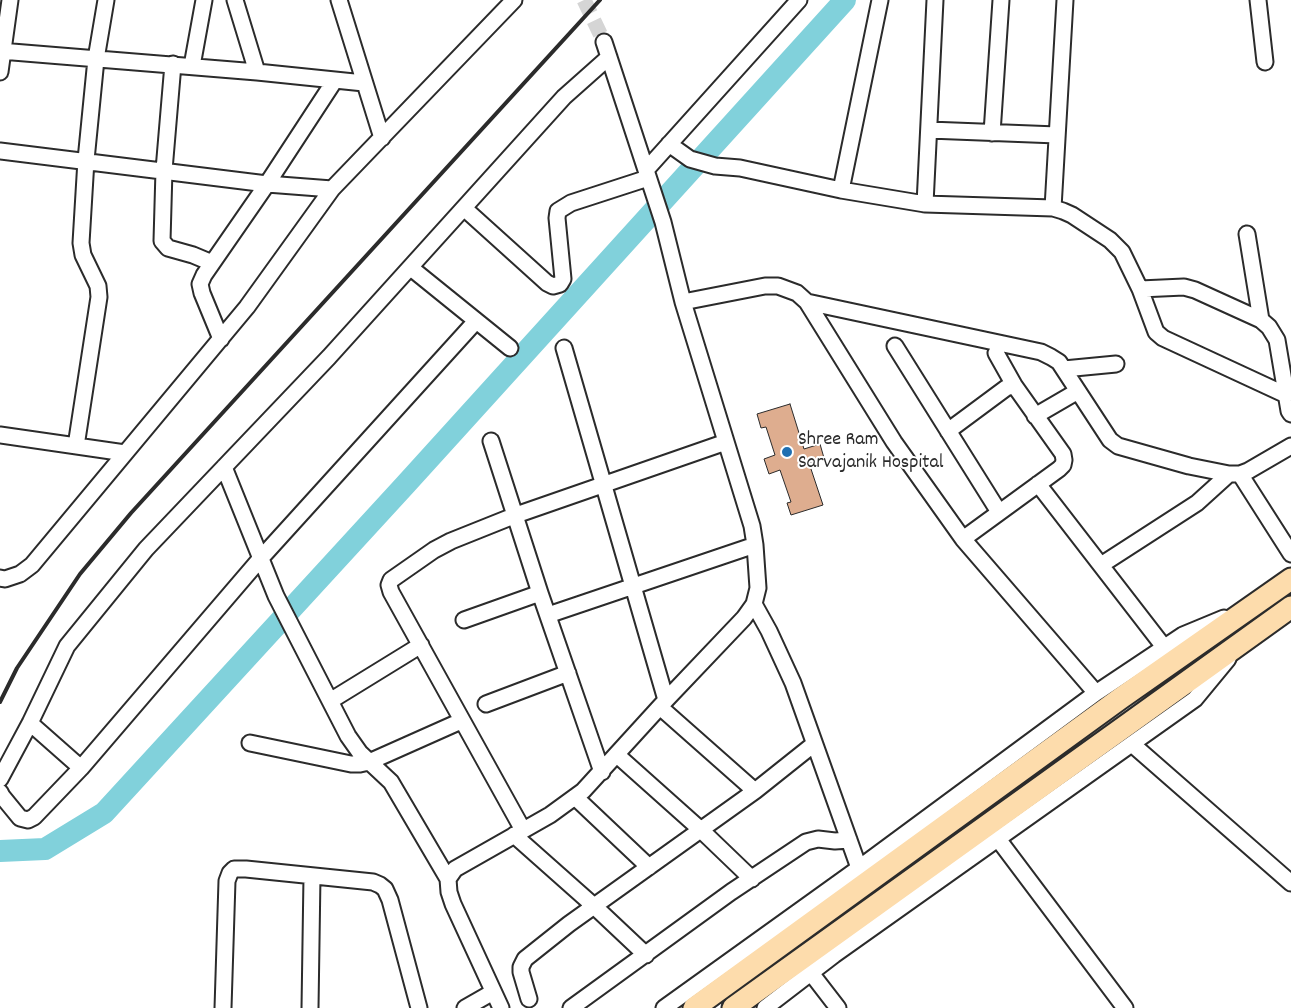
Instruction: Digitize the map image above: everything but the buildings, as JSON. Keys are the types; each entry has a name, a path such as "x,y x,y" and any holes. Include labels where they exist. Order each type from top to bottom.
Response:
{"highway":[{"path":"694,1008 1167,656 1250,608 1291,580"},
{"path":"733,1008 1291,606"}],"street":[{"path":"0,72 1,51 10,0"},
{"path":"76,446 99,297 98,286 83,255 81,243 86,160 96,58 106,0"},
{"path":"192,66 204,0"},
{"path":"235,0 257,72"},
{"path":"339,0 382,138"},
{"path":"2,582 20,574 32,565 247,307 332,189 514,0"},
{"path":"464,208 547,283 553,286 560,284 563,279 557,218 558,211 571,203 647,174 668,144 799,0"},
{"path":"842,190 880,0"},
{"path":"925,204 936,0"},
{"path":"992,132 1001,0"},
{"path":"1053,208 1065,0"},
{"path":"1258,0 1265,62"},
{"path":"0,779 30,723 67,646 152,543 322,364 606,49 663,222 683,302 752,526 758,588 754,604 744,618 663,703 602,772 557,811 455,870 448,879"},
{"path":"1,51 173,64 364,83"},
{"path":"173,64 164,170 162,242 168,248 212,263"},
{"path":"221,339 202,293 200,284 204,274 267,184 335,80"},
{"path":"930,130 1057,135"},
{"path":"668,144 690,159 715,166 740,168 842,190 925,204 1053,208 1072,216 1117,245 1140,289 1152,326 1163,338 1286,395"},
{"path":"0,151 86,160 267,184 332,189"},
{"path":"1247,234 1261,320"},
{"path":"410,268 510,348"},
{"path":"683,302 765,286 778,286 797,293 807,302 894,442 963,539 1096,692"},
{"path":"1140,289 1189,288 1261,320 1269,327 1277,340 1291,414"},
{"path":"807,302 1040,352 1051,356 1059,362 1110,440 1118,446 1189,466 1234,474 1248,471 1291,446"},
{"path":"0,792 20,818 28,820 34,817 81,768 261,558 476,321"},
{"path":"895,346 999,512"},
{"path":"564,348 634,586 663,703 755,791"},
{"path":"963,539 1059,469 1064,460 1063,454 1014,385 996,353"},
{"path":"1064,369 1116,364"},
{"path":"948,431 1006,388 1014,385"},
{"path":"1035,416 1078,391"},
{"path":"0,435 125,454"},
{"path":"491,442 540,593 602,772"},
{"path":"646,955 518,832 462,721 391,592 389,585 391,580 434,550 451,541 516,515 726,442"},
{"path":"224,467 280,604 354,746 391,782 448,879 449,892 453,904 501,1008"},
{"path":"1234,474 1291,554"},
{"path":"1101,565 1197,503 1234,474"},
{"path":"664,1008 859,868 1096,692 1167,656 1101,565 1038,484"},
{"path":"548,616 755,545"},
{"path":"464,620 540,593"},
{"path":"754,604 793,683 859,868"},
{"path":"765,1008 811,973 1195,699 1241,642"},
{"path":"330,701 421,645"},
{"path":"486,704 568,673"},
{"path":"250,743 351,764 369,762 462,721"},
{"path":"30,723 81,768"},
{"path":"529,999 522,976 521,967 523,962 568,924 755,791 814,744"},
{"path":"1132,744 1291,883"},
{"path":"617,755 701,830 752,879"},
{"path":"575,797 649,867"},
{"path":"571,1008 806,842 818,839 849,840"},
{"path":"998,839 1124,1008"},
{"path":"223,1008 227,881 234,869 380,884 385,889 390,900 419,1008"},
{"path":"310,1008 312,876"},
{"path":"811,973 838,1008"},
{"path":"464,1008 493,992"}],"waterway":[{"path":"0,851 45,849 104,813 406,484 845,0"}],"tunnel":[{"path":"584,0 604,42"}],"railway":[{"path":"0,702 17,668 80,574 131,513 600,0"}],"place":[{"name":"Shree Ram Sarvajanik Hospital","path":"787,452"}]}
